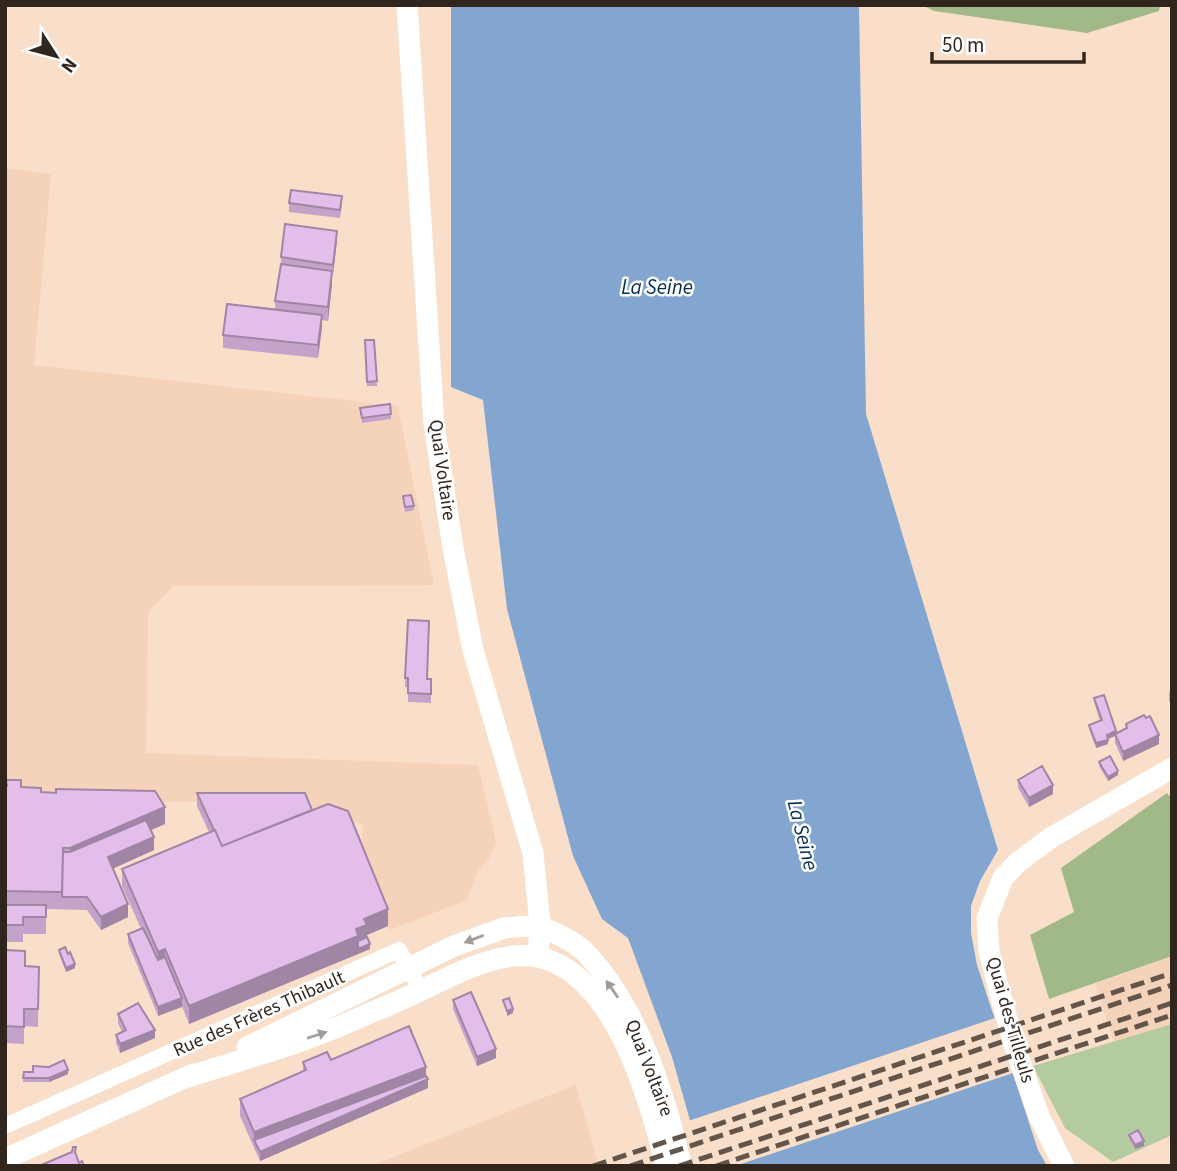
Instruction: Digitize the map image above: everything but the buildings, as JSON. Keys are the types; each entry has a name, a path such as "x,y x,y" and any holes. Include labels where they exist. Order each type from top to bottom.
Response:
{"street":[{"name":"Quai Voltaire","path":"407,5 434,424 453,548 473,650 533,853 540,925 538,957 568,970 600,1000 630,1053 645,1092 666,1166"},
{"name":"Quai des Tilleuls","path":"1064,1166 1039,1116 1013,1042 989,952 987,918 1003,878 1040,844 1172,768"},
{"name":"Quai Voltaire","path":"540,925 585,951 625,1007 649,1058 671,1122 681,1166"},
{"name":"Rue des Frères Thibault","path":"5,1159 182,1079 454,946 504,928 540,925"},
{"name":"Rue des Frères Thibault","path":"5,1126 399,950 409,967"},
{"name":"Rue des Frères Thibault","path":"182,1079 330,1031 482,964 511,956 538,957"},
{"path":"409,967 421,991"},
{"path":"100,1085 112,1110"}],"shaded area":[{"path":"5,168 51,174 34,365 398,406 434,585 173,586 148,612 146,753 478,765 496,843 489,859 478,871 467,900 390,930 361,860 363,824 317,822 301,803 5,800"},
{"path":"1172,956 1172,1024 1114,1042 1095,984"},
{"path":"576,1085 599,1166 371,1166"}],"green space":[{"path":"922,5 1160,5 1159,11 1087,33 934,11"},
{"path":"1167,793 1172,799 1172,956 1049,999 1030,935 1074,912 1061,868"},
{"path":"1172,1024 1172,1135 1113,1162 1065,1128 1033,1066"}],"water":[{"name":"La Seine","path":"451,5 859,5 866,414 998,850 980,881 971,906 971,933 977,965 1038,1150 1047,1166 703,1166 672,1057 628,938 602,919 573,856 507,609 483,400 451,387"}],"pier":[{"path":"998,1017 1016,1072 735,1166 699,1166 688,1121"}],"railway":[{"path":"593,1166 1172,973"},
{"path":"630,1166 1172,985"},
{"path":"679,1166 1172,1003"},
{"path":"716,1166 1172,1015"}]}
